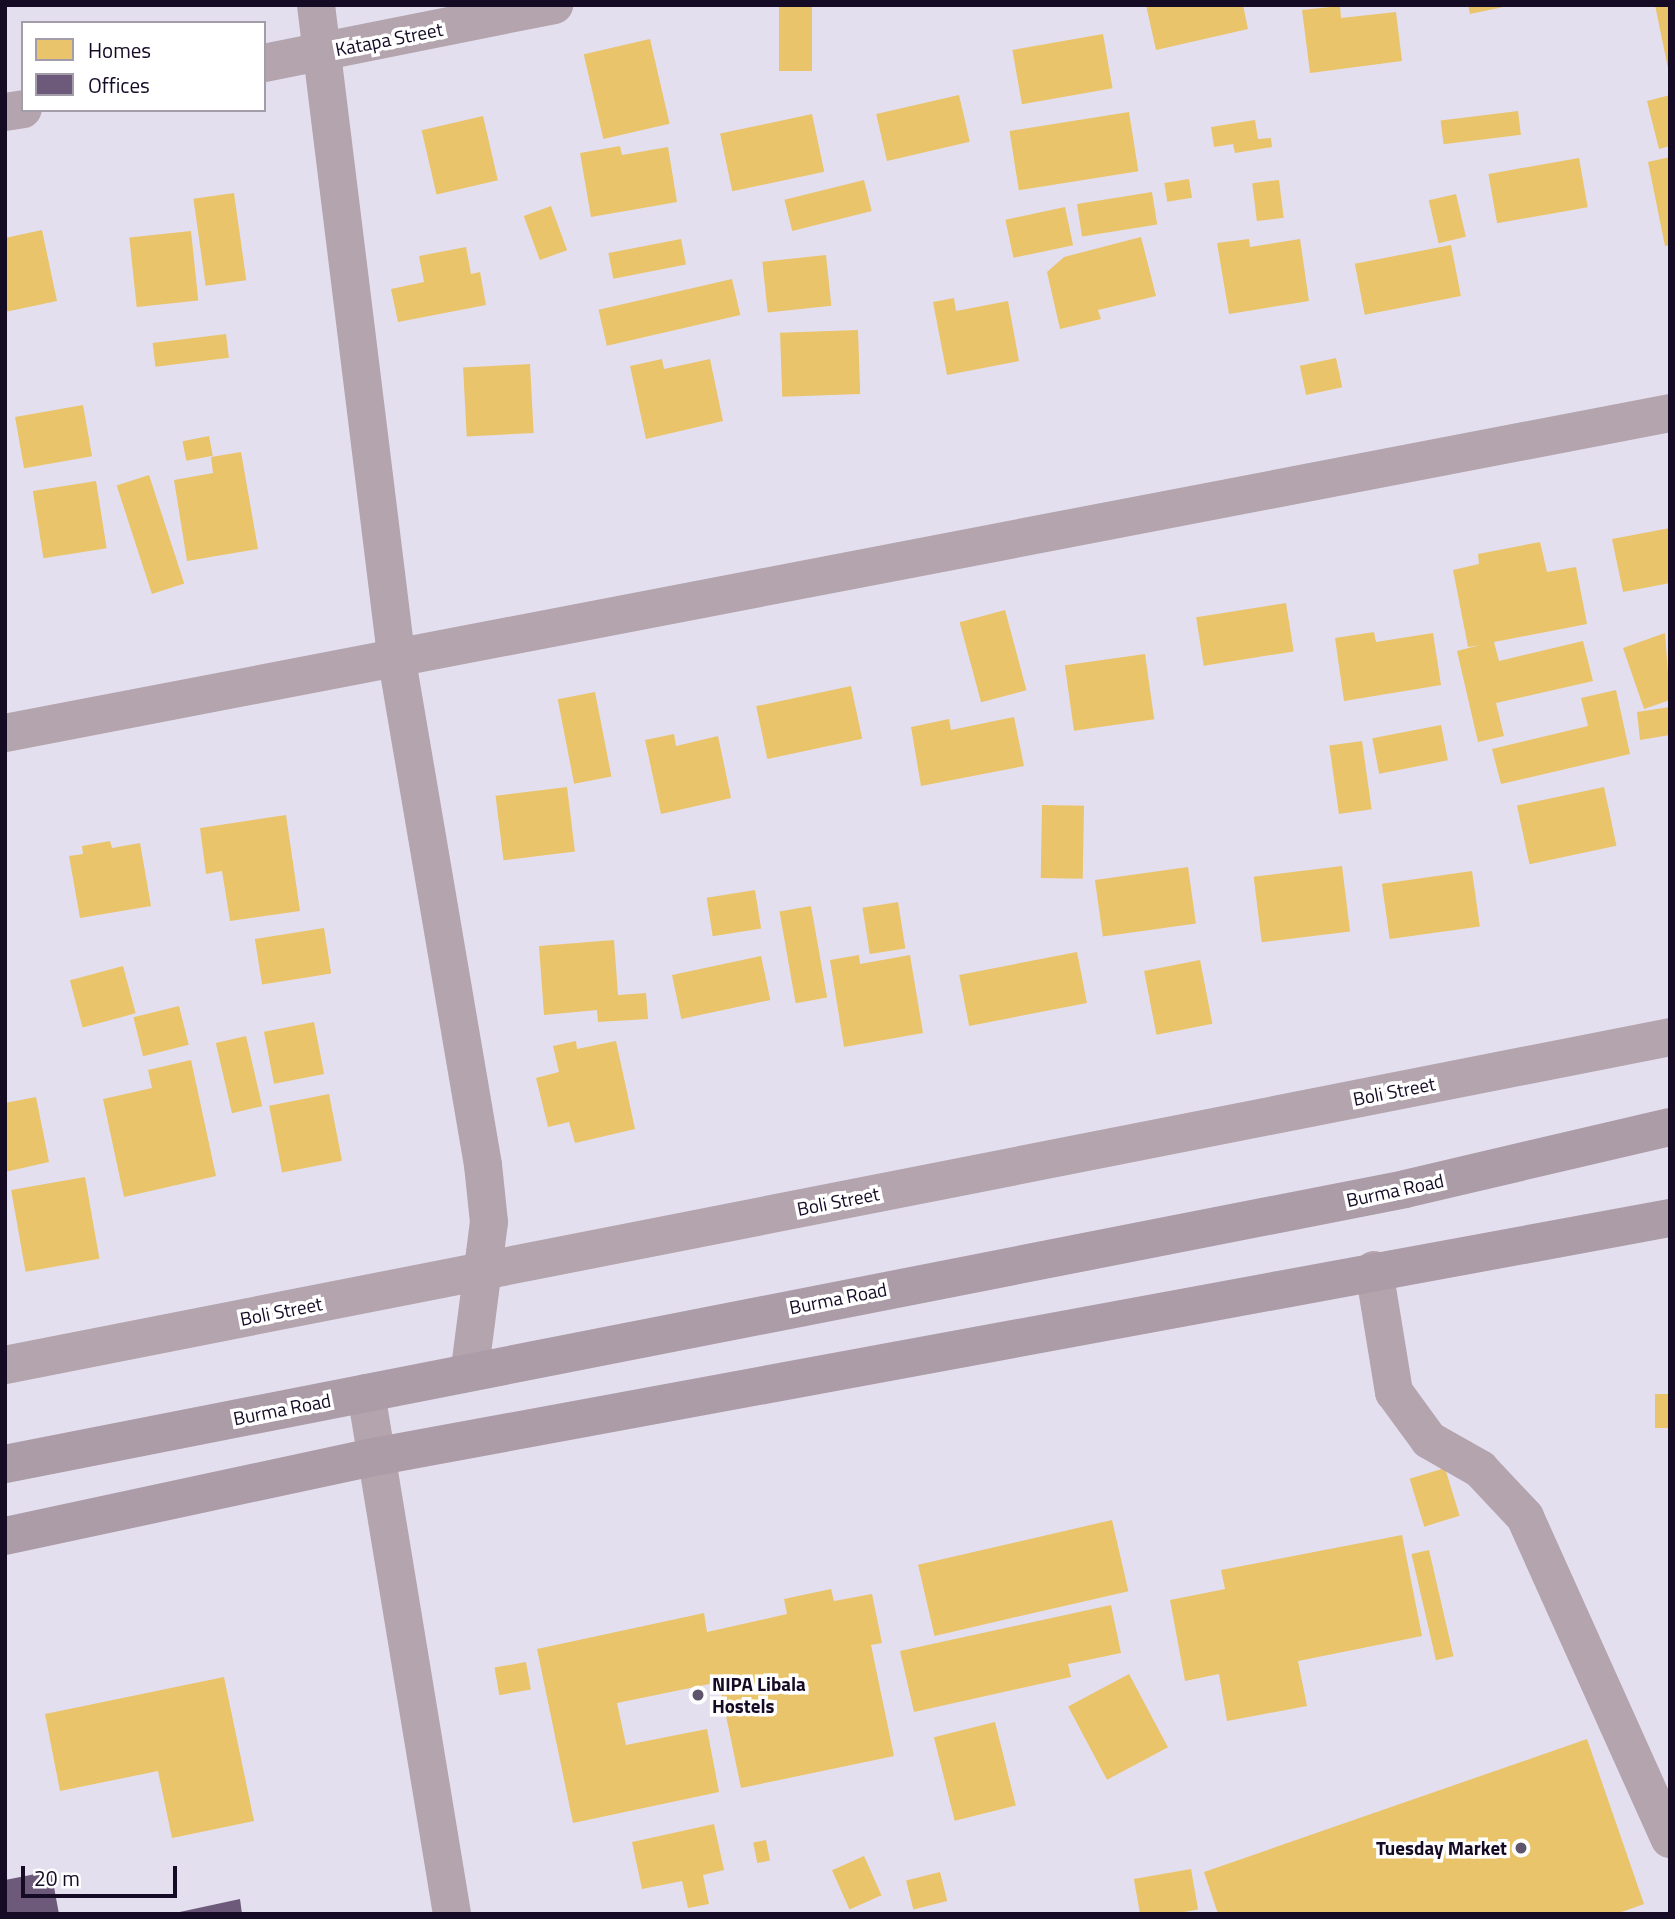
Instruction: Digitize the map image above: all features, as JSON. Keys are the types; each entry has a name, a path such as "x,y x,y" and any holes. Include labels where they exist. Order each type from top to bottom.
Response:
{"main road":[{"name":"Burma Road","path":"5,1464 366,1393 470,1368 1405,1189 1670,1127"},
{"path":"5,1536 379,1456 1374,1270 1670,1219"}],"street":[{"path":"316,5 396,655 483,1165 489,1222 470,1368"},
{"name":"Katapa Street","path":"266,63 554,5"},
{"path":"5,733 396,655 1670,413"},
{"name":"Boli Street","path":"5,1365 1670,1037"},
{"path":"1374,1270 1394,1392 1429,1440 1480,1469 1525,1517 1670,1839"},
{"path":"366,1393 379,1456 452,1914"}],"building: Homes":[{"path":"779,5 812,5 812,71 779,71"},
{"path":"1146,5 1243,5 1248,29 1156,50"},
{"path":"1468,5 1508,5 1508,6 1470,14"},
{"path":"1655,5 1670,5 1670,73 1669,73"},
{"path":"1340,6 1341,18 1396,12 1402,61 1310,73 1302,10"},
{"path":"1103,34 1113,88 1022,104 1012,50"},
{"path":"650,39 670,124 603,139 584,54"},
{"path":"959,95 970,142 887,161 876,114"},
{"path":"1670,95 1670,146 1659,149 1647,101"},
{"path":"1518,111 1521,135 1444,144 1441,121"},
{"path":"1129,112 1138,171 1019,190 1009,131"},
{"path":"812,114 824,172 732,191 720,134"},
{"path":"483,116 498,180 436,194 422,130"},
{"path":"1255,120 1258,139 1271,138 1272,147 1235,153 1233,144 1214,147 1211,127"},
{"path":"620,146 622,155 668,147 677,202 591,217 580,153"},
{"path":"1670,157 1670,245 1665,246 1648,162"},
{"path":"1579,158 1588,207 1497,223 1488,174"},
{"path":"1189,179 1192,198 1167,202 1164,183"},
{"path":"864,180 872,211 792,231 784,200"},
{"path":"1279,180 1284,218 1257,221 1252,183"},
{"path":"1152,192 1157,225 1082,236 1077,204"},
{"path":"234,193 246,280 206,286 193,199"},
{"path":"1456,194 1466,237 1439,243 1429,200"},
{"path":"551,206 567,250 540,260 524,216"},
{"path":"1065,207 1073,245 1013,258 1005,220"},
{"path":"42,230 57,301 5,312 5,238"},
{"path":"191,231 198,301 137,307 129,237"},
{"path":"1141,237 1156,296 1098,310 1101,319 1060,329 1047,272 1064,257"},
{"path":"681,239 686,265 613,279 608,253"},
{"path":"1249,239 1250,247 1300,239 1309,301 1229,314 1217,243"},
{"path":"1451,245 1461,296 1365,315 1355,264"},
{"path":"466,247 471,274 480,272 486,305 398,322 391,289 424,282 419,256"},
{"path":"826,255 831,306 768,312 762,262"},
{"path":"732,279 740,315 607,346 599,310"},
{"path":"954,298 956,311 1008,301 1019,361 947,375 933,302"},
{"path":"858,330 860,394 782,397 780,333"},
{"path":"226,334 229,358 155,367 153,343"},
{"path":"1336,358 1342,387 1306,395 1300,366"},
{"path":"662,359 664,369 710,359 723,421 646,439 630,366"},
{"path":"530,364 534,433 467,436 463,368"},
{"path":"83,405 92,456 24,468 15,417"},
{"path":"209,436 213,456 186,461 182,441"},
{"path":"241,452 258,549 187,561 174,480 213,473 211,457"},
{"path":"149,475 184,583 152,594 117,486"},
{"path":"96,481 107,548 43,558 33,491"},
{"path":"1670,528 1670,583 1623,592 1612,539"},
{"path":"1540,542 1547,572 1576,567 1587,624 1494,642 1499,661 1583,641 1593,681 1496,703 1504,736 1478,742 1457,651 1480,645 1468,647 1453,570 1479,564 1478,554"},
{"path":"1286,603 1294,651 1204,666 1196,617"},
{"path":"1005,610 1026,690 981,702 960,622"},
{"path":"1374,632 1376,642 1433,633 1441,685 1344,701 1335,638"},
{"path":"1665,633 1670,700 1644,709 1623,648"},
{"path":"1145,654 1154,719 1074,731 1065,665"},
{"path":"851,686 862,739 767,759 756,706"},
{"path":"1616,690 1630,754 1501,784 1492,749 1588,726 1581,698"},
{"path":"595,692 611,776 574,784 558,699"},
{"path":"1670,707 1670,735 1640,740 1637,712"},
{"path":"1014,717 1024,766 921,786 911,727 949,719 951,730"},
{"path":"1441,725 1448,760 1379,774 1372,738"},
{"path":"674,734 676,746 718,736 731,798 661,814 645,740"},
{"path":"1362,741 1372,809 1339,814 1329,746"},
{"path":"567,787 575,852 503,860 496,796"},
{"path":"1604,787 1616,846 1529,864 1517,806"},
{"path":"1042,805 1084,806 1083,879 1041,878"},
{"path":"286,815 300,911 230,921 222,871 206,874 200,828"},
{"path":"110,841 112,848 140,843 151,906 80,918 69,856 83,854 82,846"},
{"path":"1342,866 1350,932 1262,942 1254,877"},
{"path":"1188,867 1196,923 1103,937 1095,880"},
{"path":"1472,871 1480,926 1390,939 1382,884"},
{"path":"755,890 761,929 713,936 707,898"},
{"path":"898,902 905,948 870,954 862,908"},
{"path":"811,906 827,998 796,1003 779,912"},
{"path":"324,928 331,973 262,984 255,939"},
{"path":"614,940 618,995 646,993 648,1019 598,1022 597,1010 544,1015 539,946"},
{"path":"1077,952 1087,1003 969,1026 959,975"},
{"path":"859,955 860,964 910,955 923,1033 844,1047 830,960"},
{"path":"761,956 770,1000 681,1019 672,975"},
{"path":"1200,960 1212,1024 1156,1035 1144,971"},
{"path":"123,966 136,1013 83,1028 70,980"},
{"path":"179,1006 189,1045 143,1056 133,1017"},
{"path":"314,1022 324,1074 274,1084 264,1032"},
{"path":"246,1036 262,1106 232,1113 216,1043"},
{"path":"576,1041 577,1049 616,1041 635,1129 575,1143 569,1122 548,1127 536,1078 559,1072 553,1046"},
{"path":"191,1060 216,1176 124,1197 103,1099 152,1088 148,1070"},
{"path":"329,1094 342,1161 282,1172 269,1106"},
{"path":"36,1097 49,1162 5,1172 5,1103"},
{"path":"85,1177 99,1259 26,1272 11,1190"},
{"path":"1655,1394 1670,1394 1670,1428 1655,1428"},
{"path":"1445,1468 1460,1516 1424,1527 1410,1479"},
{"path":"1112,1520 1128,1591 935,1636 918,1565"},
{"path":"1402,1535 1422,1636 1298,1661 1307,1706 1227,1721 1219,1674 1185,1681 1170,1600 1225,1589 1221,1570"},
{"path":"1429,1550 1454,1656 1436,1660 1411,1554"},
{"path":"831,1589 834,1601 872,1594 882,1643 871,1645 894,1756 741,1788 719,1682 617,1703 626,1745 707,1729 719,1792 573,1823 537,1649 704,1613 707,1632 787,1614 784,1599"},
{"path":"1111,1605 1121,1653 1068,1664 1071,1677 914,1712 900,1651"},
{"path":"526,1662 531,1690 499,1695 494,1668"},
{"path":"1129,1674 1168,1747 1107,1780 1068,1706"},
{"path":"224,1677 254,1821 172,1838 158,1771 60,1791 45,1714"},
{"path":"995,1722 1016,1805 955,1821 934,1737"},
{"path":"1587,1739 1644,1904 1616,1914 1218,1914 1204,1872"},
{"path":"714,1824 724,1870 703,1875 709,1904 688,1908 682,1881 642,1889 632,1842"},
{"path":"766,1840 770,1861 757,1863 753,1842"},
{"path":"864,1856 881,1895 850,1910 832,1870"},
{"path":"1191,1869 1198,1909 1172,1914 1140,1914 1134,1879"},
{"path":"940,1872 947,1901 913,1910 906,1880"}],"building: Offices":[{"path":"51,1871 59,1914 5,1914 5,1880"},
{"path":"240,1899 242,1914 175,1914 175,1913"}],"place":[{"name":"NIPA Libala Hostels","path":"698,1695"},
{"name":"Tuesday Market","path":"1521,1848"}]}
